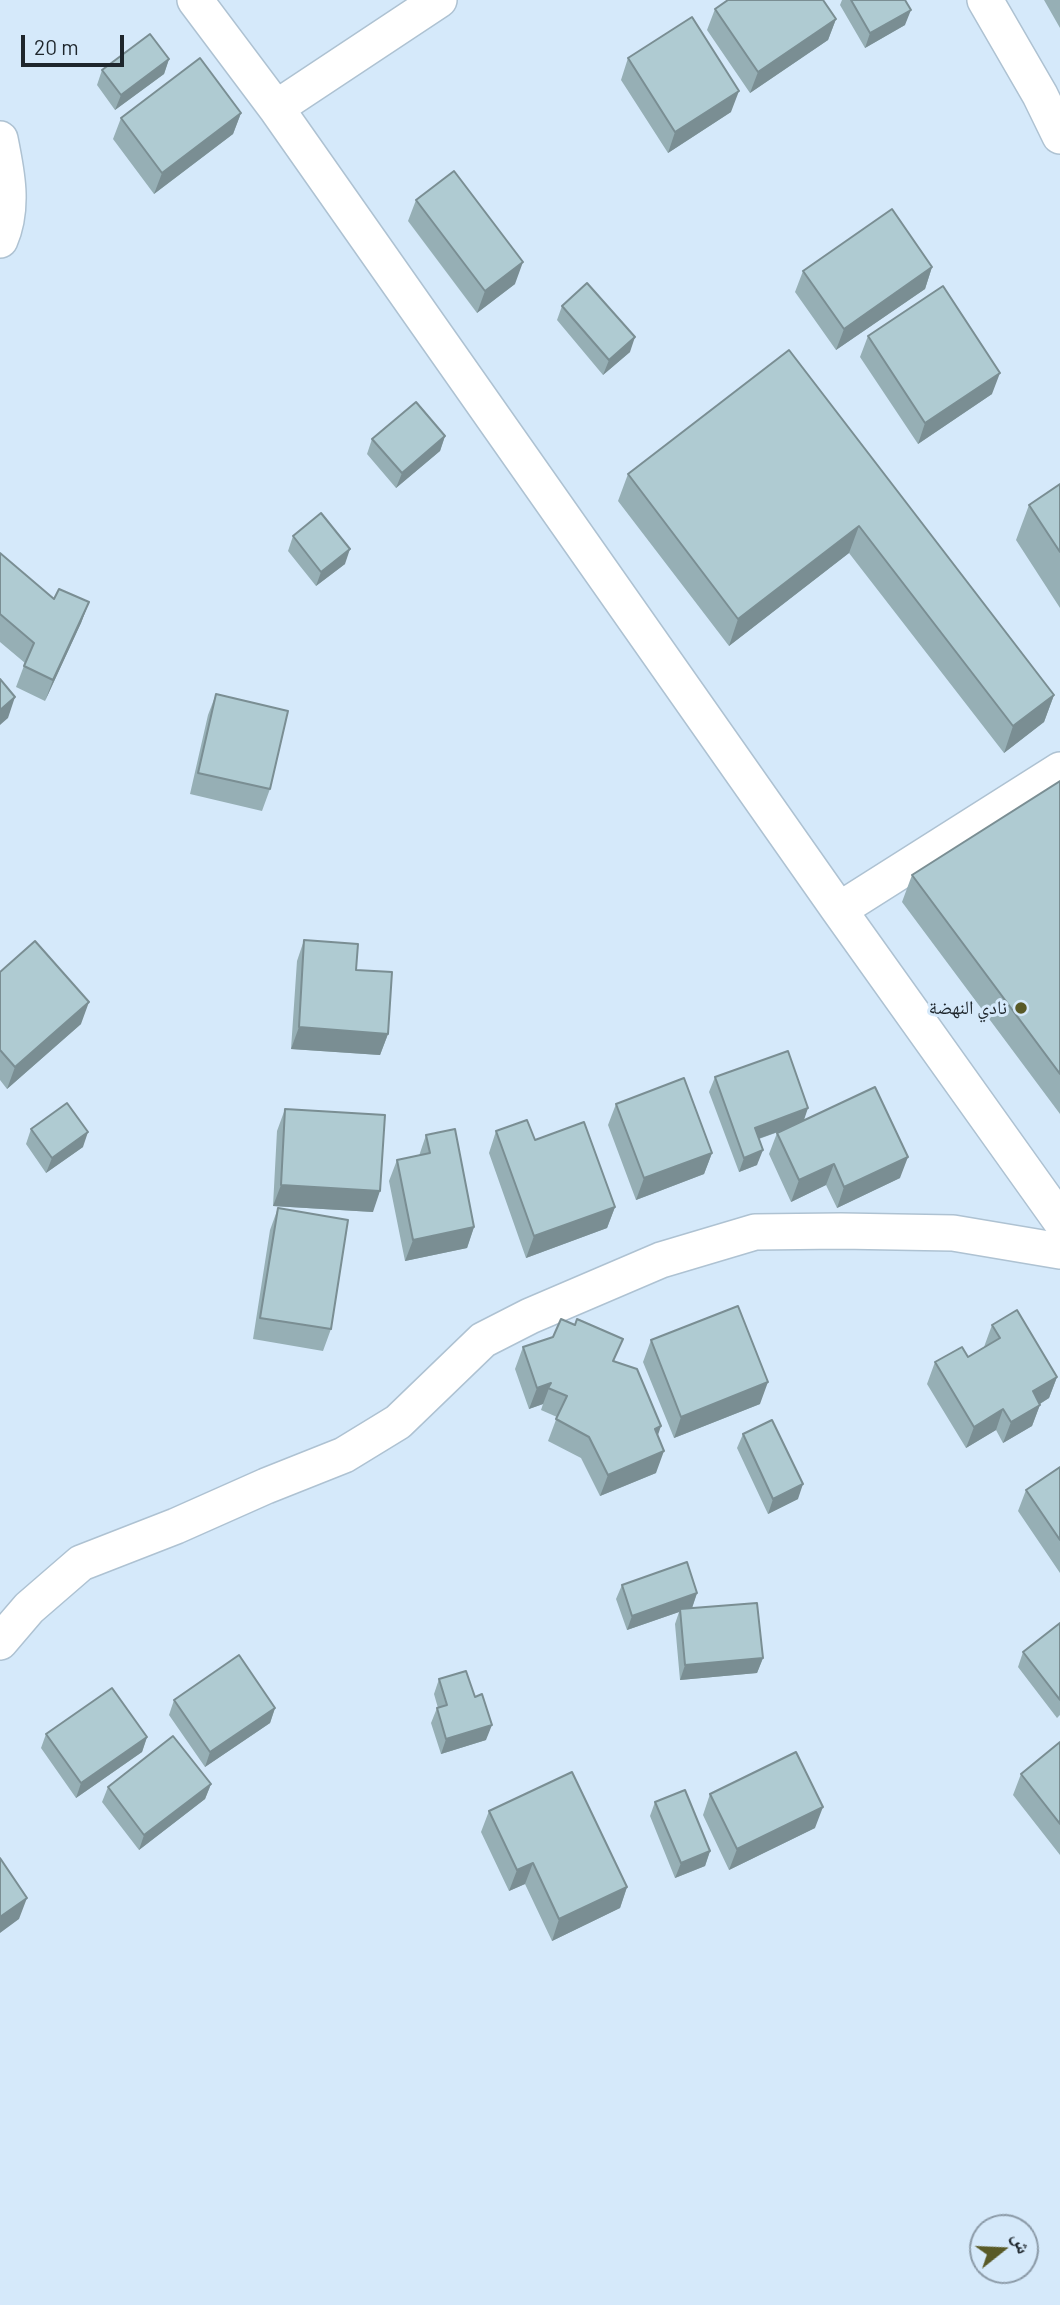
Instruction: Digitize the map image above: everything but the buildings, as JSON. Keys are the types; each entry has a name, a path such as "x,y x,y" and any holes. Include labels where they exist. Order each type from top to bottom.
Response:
{"street":[{"path":"195,0 276,108 1060,1220"},
{"path":"276,108 439,0"},
{"path":"985,0 1040,95 1060,136"},
{"path":"0,139 9,188 5,229 0,240"},
{"path":"839,910 1060,770"},
{"path":"0,1642 29,1608 81,1563 344,1455 398,1422 483,1340 530,1316 661,1260 755,1232 953,1233 1060,1251"}],"place":[{"name":"نادي النهضة","path":"1021,1008"}]}
